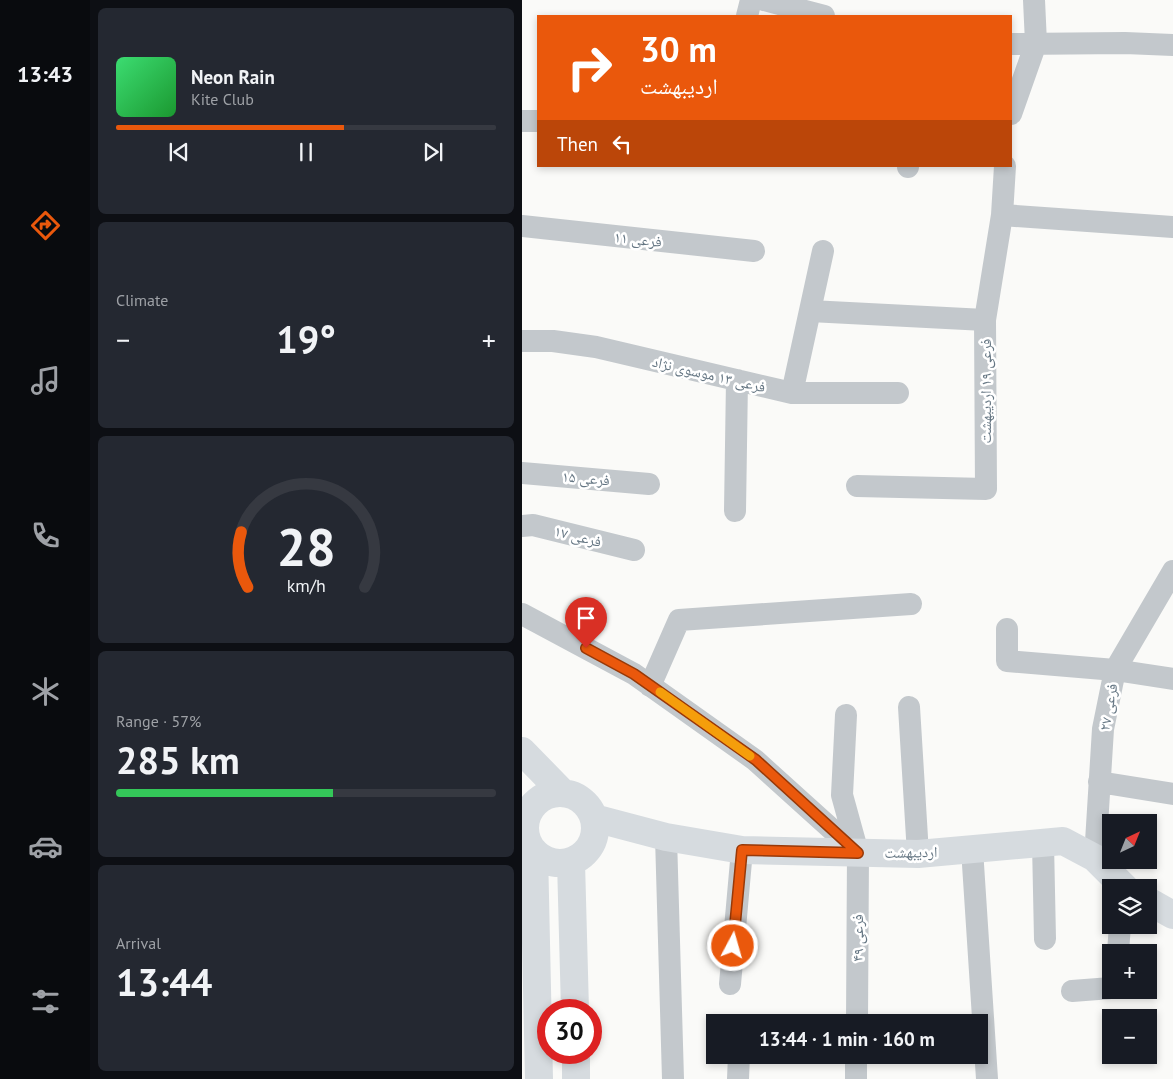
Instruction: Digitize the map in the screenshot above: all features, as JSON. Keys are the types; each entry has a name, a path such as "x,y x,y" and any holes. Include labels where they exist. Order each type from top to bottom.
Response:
{"main road":[{"path":"522,751 563,793"},
{"path":"527,843 544,860 558,863 571,862 584,855 592,845 596,831 594,818 588,805 577,797 563,793 526,803 525,826 539,1079"},
{"name":"اردیبهشت","path":"594,818 666,837 742,850 918,854 1063,841 1095,858 1116,879"},
{"path":"571,862 575,999"},
{"path":"1157,906 1172,915"},
{"path":"576,1064 576,1079"}],"street":[{"path":"747,15 751,0"},
{"path":"764,0 820,15"},
{"path":"1012,111 1036,43 1034,0"},
{"path":"1012,44 1125,43 1172,45"},
{"path":"522,121 537,122"},
{"name":"فرعی ۱۹ اردیبهشت","path":"858,486 986,489 985,320 1002,215 1004,167"},
{"path":"1002,215 1172,227"},
{"name":"فرعی ۱۱","path":"522,226 754,251"},
{"path":"792,393 823,251"},
{"path":"810,312 985,320"},
{"name":"فرعی ۱‍۳ موسوی نژاد","path":"522,341 553,341 596,347 792,393 898,393"},
{"path":"735,511 737,380"},
{"name":"فرعی ۱۵","path":"522,473 649,484"},
{"name":"فرعی ۱۷","path":"522,526 534,525 634,550"},
{"name":"فرعی ۲۷","path":"1095,858 1103,729 1115,670 1172,571"},
{"path":"650,686 679,620 911,604"},
{"path":"522,614 634,674 756,760 858,853"},
{"path":"1007,629 1007,661 1115,670 1172,679"},
{"path":"909,707 918,854"},
{"name":"فرعی ۴۹","path":"846,715 842,795 858,853 856,1014"},
{"path":"1099,782 1172,794"},
{"path":"666,837 673,1079"},
{"path":"1043,843 1045,939"},
{"path":"972,849 987,1079"},
{"path":"730,984 742,850"},
{"path":"1072,991 1102,989"},
{"path":"738,1079 739,1064"},
{"path":"856,1064 856,1079"}],"slow traffic":[{"path":"660,692 750,756"}],"route":[{"path":"586,648 634,674 756,760 858,853 742,850 733,946"}]}
